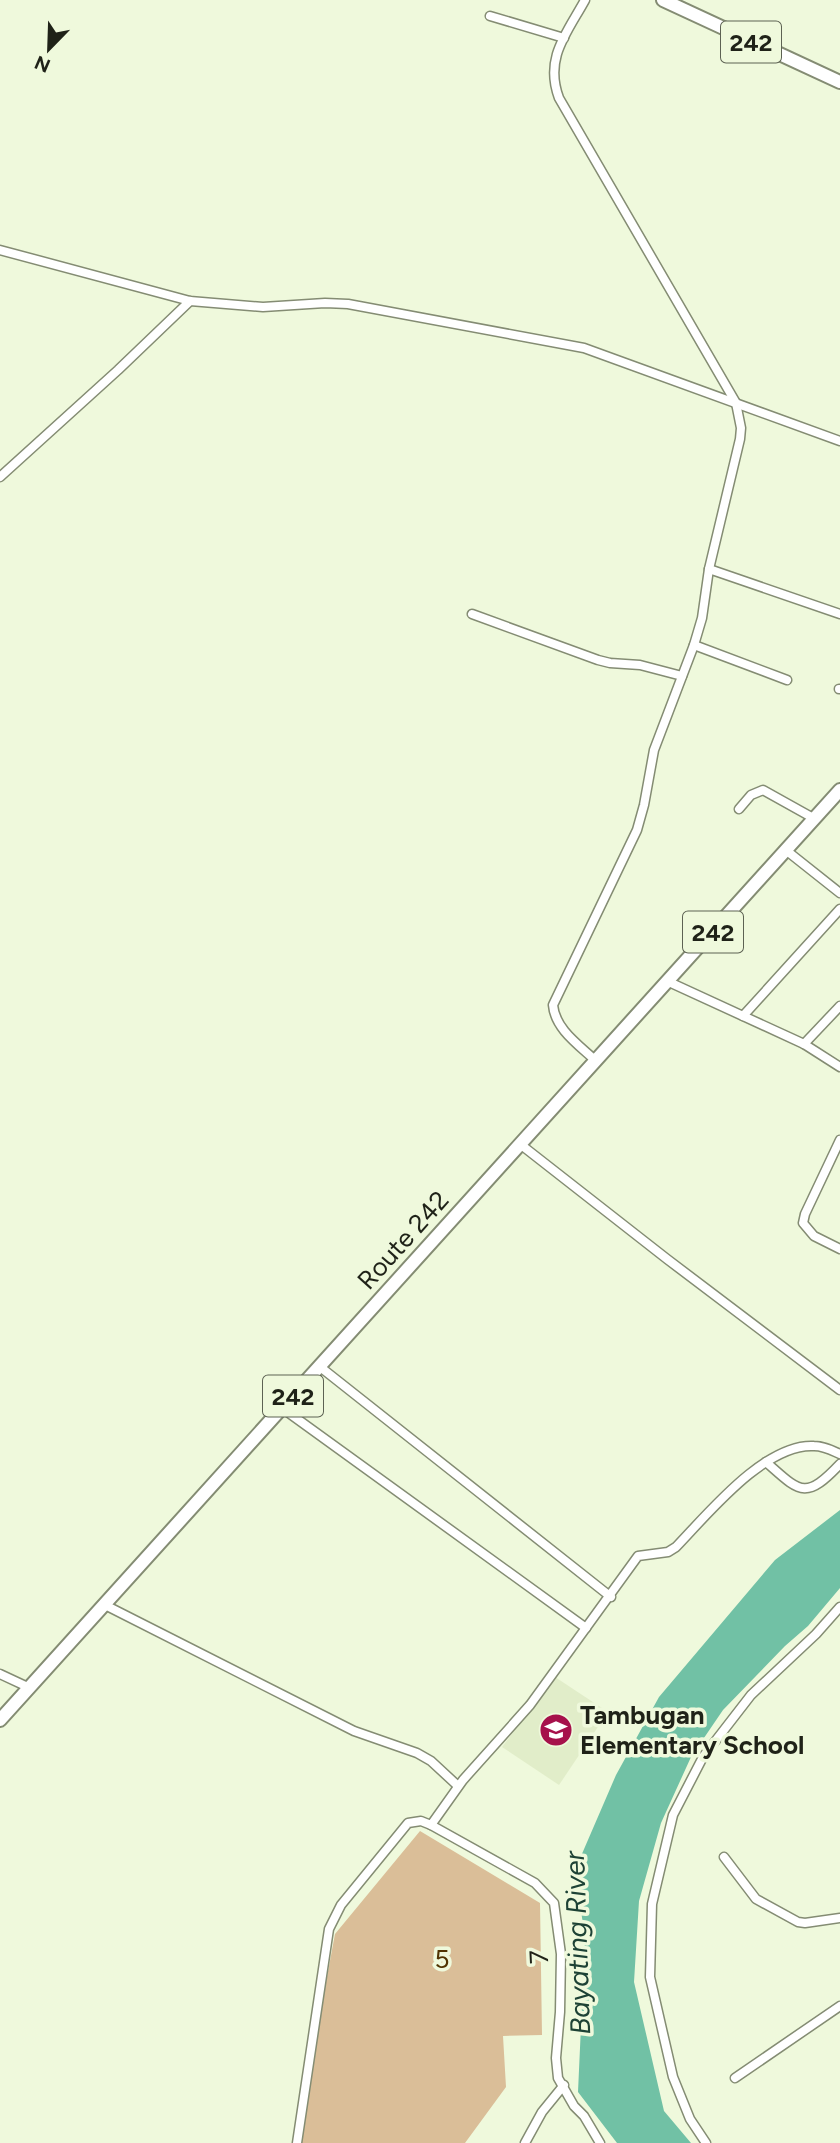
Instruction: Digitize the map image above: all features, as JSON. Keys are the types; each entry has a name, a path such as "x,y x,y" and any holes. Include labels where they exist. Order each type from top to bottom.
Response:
{"main road":[{"name":"242","path":"663,0 683,4 840,82"},
{"name":"Route 242","path":"0,1720 840,790"}],"street":[{"path":"585,0 554,60 554,84 559,98 736,403 741,428 709,569 702,618 654,750 637,830 553,1005 558,1025 596,1061"},
{"path":"490,16 564,38"},
{"path":"0,250 190,301 263,307 336,303 584,348 840,441"},
{"path":"0,477 190,301"},
{"path":"709,569 840,614"},
{"path":"472,614 598,660 640,665 682,676"},
{"path":"694,645 787,680"},
{"path":"739,809 751,795 763,790 815,820"},
{"path":"787,851 840,893"},
{"path":"743,1016 840,909"},
{"path":"669,982 804,1044 840,1067"},
{"path":"804,1044 840,1006"},
{"path":"840,1140 803,1223 814,1236 840,1249"},
{"path":"520,1144 840,1390"},
{"path":"319,1366 611,1597"},
{"path":"282,1408 586,1628"},
{"path":"297,2143 324,1951 334,1915 408,1823 421,1821 431,1825 457,1786 530,1705 611,1597 638,1556 668,1552 676,1547 731,1491 777,1455 805,1446 826,1448 840,1454"},
{"path":"766,1462 793,1486 801,1489 813,1488 840,1464"},
{"path":"105,1605 344,1726 417,1753 431,1761 457,1786"},
{"path":"706,2143 690,2119 673,2077 650,1977 652,1904 673,1815 704,1757 751,1695 816,1634 840,1607"},
{"path":"0,1674 30,1688"},
{"name":"7","path":"431,1825 535,1884 554,1903 561,1954 556,2058 558,2078 600,2143"},
{"path":"724,1857 756,1899 798,1922 840,1918"},
{"path":"734,2078 840,2006"},
{"path":"525,2143 542,2112 564,2085"}],"shaded area":[{"path":"840,1510 840,1588 808,1626 723,1710 691,1757 661,1823 639,1901 634,1982 664,2111 691,2143 617,2143 578,2092 585,1938 575,1870 616,1775 659,1697 775,1560"},
{"name":"Tambugan Elementary School","path":"555,1677 608,1712 559,1785 502,1747"}],"green space":[{"name":"5","path":"420,1831 540,1903 542,2035 503,2036 506,2087 465,2143 296,2143 335,1934"}],"place":[{"name":"Tambugan Elementary School","path":"556,1730"}],"water label":[{"name":"Bayating River","path":"577,1943"}]}
